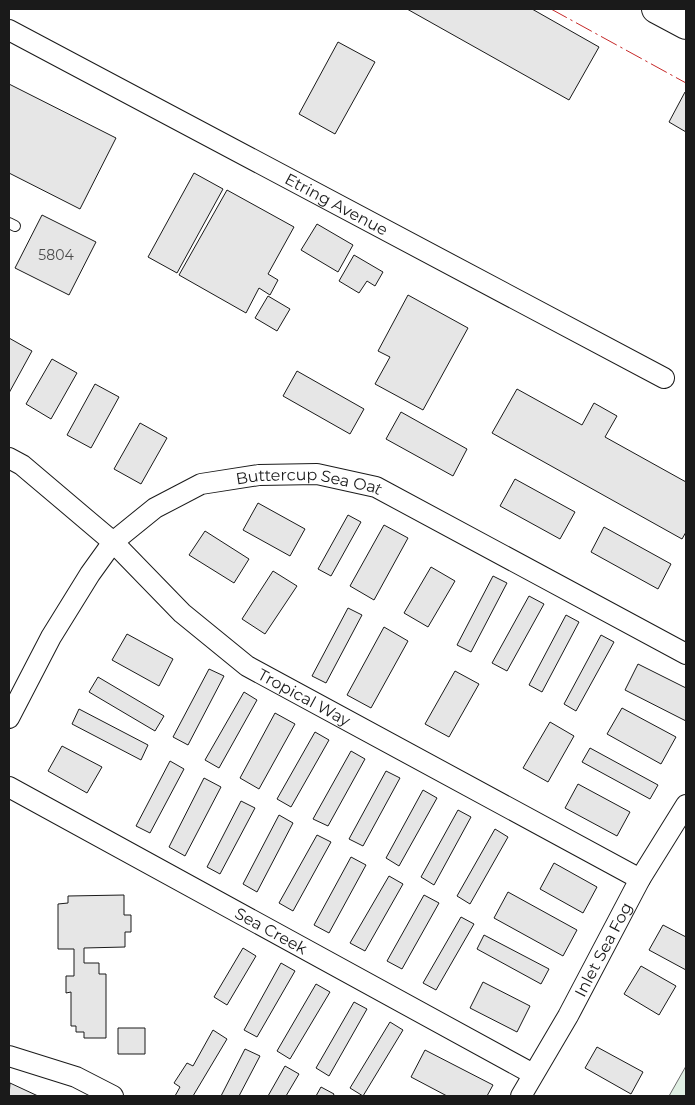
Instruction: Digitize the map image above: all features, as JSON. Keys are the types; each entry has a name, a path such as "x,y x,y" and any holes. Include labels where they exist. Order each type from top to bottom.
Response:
{"main road":[{"path":"656,9 686,25"}],"street":[{"name":"Etring Avenue","path":"9,30 664,378"},
{"name":"Tropical Way","path":"9,458 22,465 113,542 182,613 247,666 640,879"},
{"name":"Buttercup Sea Oat","path":"9,718 51,637 90,574 113,542 155,508 201,484 259,475 317,474 376,487 686,654"},
{"name":"Sea Creek","path":"9,787 533,1074"},
{"name":"Inlet Sea Fog","path":"521,1096 568,1016 640,879 686,805"},
{"path":"9,1056 76,1076 113,1096"}],"green space":[{"path":"686,1066 686,1096 669,1096"}],"building":[{"path":"407,9 532,9 599,47 569,100"},
{"path":"338,42 375,62 335,134 299,114"},
{"path":"9,84 116,138 80,209 9,173"},
{"path":"686,93 686,132 669,122"},
{"path":"194,173 223,189 177,273 148,257"},
{"path":"227,190 294,227 268,274 278,280 270,295 259,288 246,313 179,275"},
{"path":"42,215 96,242 69,295 15,268"},
{"path":"317,224 353,245 338,272 301,250"},
{"path":"354,255 383,272 375,286 367,281 359,293 339,281"},
{"path":"408,295 468,328 423,410 375,384 390,357 378,351"},
{"path":"268,296 290,309 277,331 255,318"},
{"path":"9,338 32,351 9,393"},
{"path":"52,359 77,373 51,419 26,404"},
{"path":"297,371 364,409 350,434 283,396"},
{"path":"95,384 119,397 91,448 67,435"},
{"path":"517,389 582,425 594,403 617,416 605,437 686,482 686,532 682,539 492,433"},
{"path":"401,412 467,449 453,476 386,439"},
{"path":"140,423 167,438 141,484 114,469"},
{"path":"515,479 575,512 560,539 500,506"},
{"path":"258,503 305,529 290,556 243,530"},
{"path":"348,515 361,522 331,576 318,569"},
{"path":"384,525 408,538 374,600 350,586"},
{"path":"604,527 671,564 658,589 591,552"},
{"path":"205,531 249,559 234,583 189,555"},
{"path":"431,567 455,581 428,627 404,613"},
{"path":"273,571 297,586 265,634 242,619"},
{"path":"493,576 507,583 471,652 457,645"},
{"path":"529,596 544,604 507,671 492,663"},
{"path":"348,608 362,615 326,683 312,676"},
{"path":"566,615 579,622 542,692 529,685"},
{"path":"384,627 408,641 371,708 347,695"},
{"path":"127,634 173,659 159,686 112,660"},
{"path":"601,635 614,642 576,711 564,704"},
{"path":"638,664 686,688 686,721 625,690"},
{"path":"209,669 224,676 188,745 173,737"},
{"path":"455,671 479,684 449,737 425,724"},
{"path":"98,677 164,716 155,731 89,692"},
{"path":"244,692 257,700 219,768 205,760"},
{"path":"622,708 676,737 661,764 607,734"},
{"path":"79,709 148,745 141,760 72,724"},
{"path":"275,713 295,724 259,789 240,778"},
{"path":"550,722 574,736 548,782 523,768"},
{"path":"315,732 329,740 291,807 277,799"},
{"path":"62,746 102,767 87,793 48,771"},
{"path":"590,748 658,785 650,799 582,762"},
{"path":"351,751 365,759 328,826 313,819"},
{"path":"170,761 184,769 150,833 136,826"},
{"path":"386,771 400,778 363,846 349,839"},
{"path":"204,778 221,787 185,856 169,847"},
{"path":"578,784 630,812 617,836 565,808"},
{"path":"423,790 437,798 399,866 386,858"},
{"path":"241,801 255,808 220,874 207,867"},
{"path":"458,810 471,817 434,885 421,877"},
{"path":"279,815 293,823 257,892 243,884"},
{"path":"495,829 508,837 470,904 457,896"},
{"path":"317,835 331,842 293,911 279,903"},
{"path":"351,857 366,865 329,933 314,925"},
{"path":"554,863 597,887 583,913 540,889"},
{"path":"389,876 403,884 365,951 350,943"},
{"path":"508,892 577,930 563,956 494,918"},
{"path":"124,895 124,915 131,915 131,932 125,932 125,947 84,948 84,963 99,963 99,974 106,974 106,1038 84,1038 84,1032 76,1032 76,1026 71,1026 71,992 66,993 66,976 74,976 74,949 58,949 58,904 68,903 68,896"},
{"path":"424,895 439,903 402,969 387,961"},
{"path":"461,917 474,924 436,990 423,983"},
{"path":"663,925 686,937 686,970 649,950"},
{"path":"484,935 549,969 541,984 477,949"},
{"path":"243,948 256,956 227,1005 214,997"},
{"path":"281,963 295,971 257,1037 244,1030"},
{"path":"641,966 676,986 659,1015 624,994"},
{"path":"483,982 530,1006 517,1032 470,1008"},
{"path":"316,984 330,992 290,1059 277,1051"},
{"path":"354,1002 367,1009 329,1076 316,1068"},
{"path":"390,1022 403,1030 363,1096 350,1088"},
{"path":"118,1028 145,1028 145,1054 118,1054"},
{"path":"213,1030 227,1039 193,1096 175,1096 180,1087 174,1083 187,1063 193,1066"},
{"path":"597,1047 643,1072 631,1094 585,1068"},
{"path":"245,1049 260,1056 239,1096 221,1096"},
{"path":"425,1050 493,1085 487,1096 447,1096 411,1077"},
{"path":"285,1066 299,1074 286,1096 268,1096"},
{"path":"10,1083 38,1096 9,1096"},
{"path":"321,1087 334,1094 333,1096 316,1096"}],"power":[{"path":"551,9 686,83"}]}
